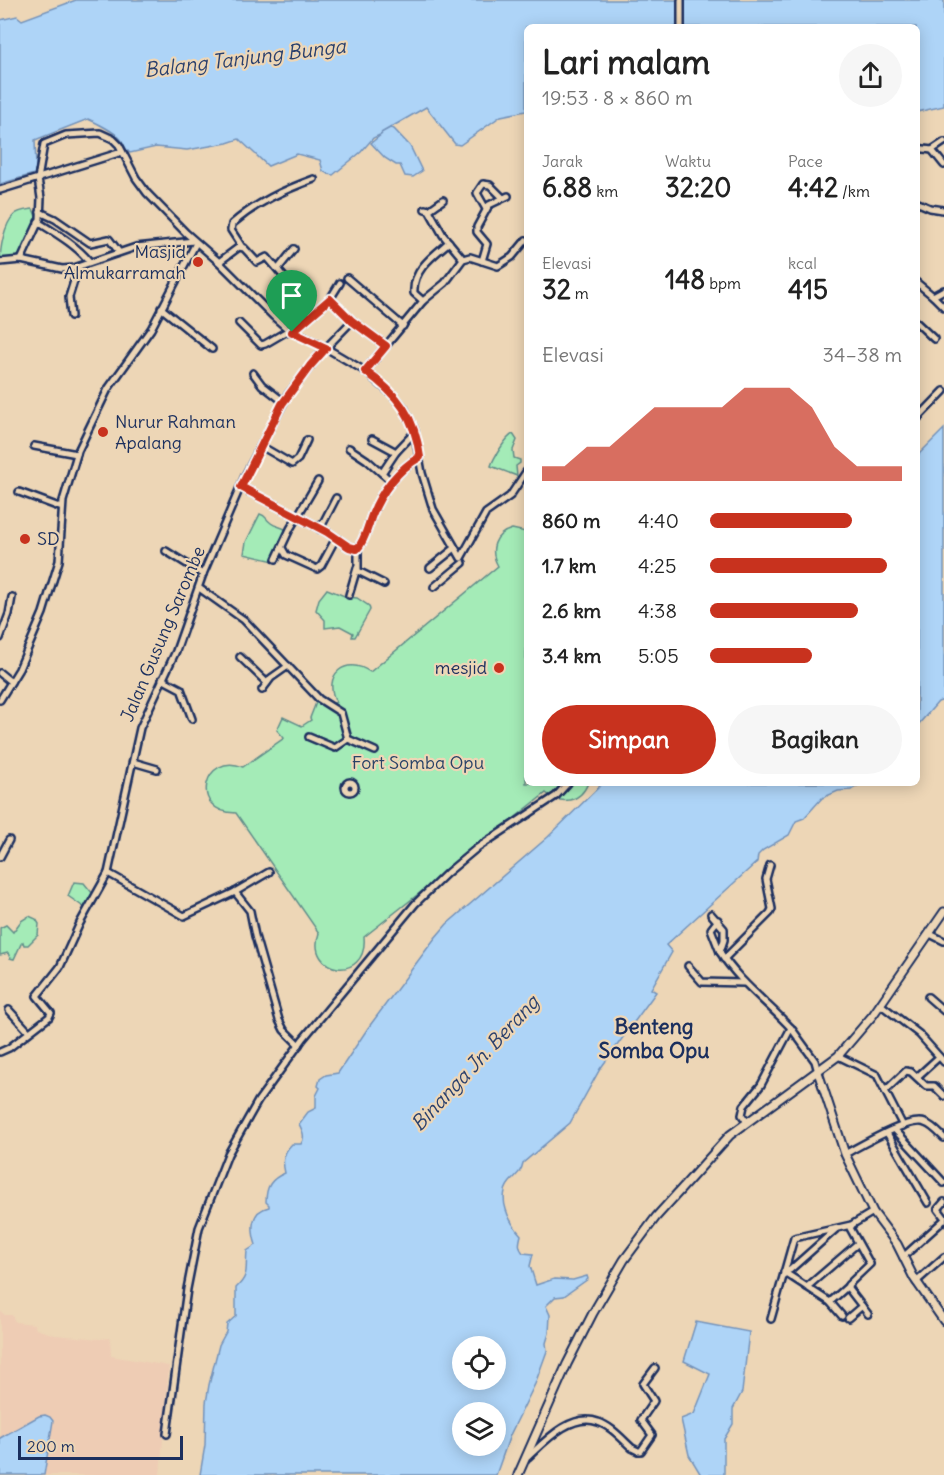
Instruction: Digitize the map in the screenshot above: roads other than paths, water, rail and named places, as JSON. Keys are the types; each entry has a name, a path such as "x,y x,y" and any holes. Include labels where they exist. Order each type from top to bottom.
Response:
{"street":[{"path":"681,0 681,24"},
{"path":"21,260 38,222 40,212 38,178 44,144 66,135 100,133 113,139 142,187 195,242 219,262 290,331 326,348 365,371 398,400 415,432 429,499 462,560"},
{"path":"920,148 932,150 944,142"},
{"path":"932,150 944,165"},
{"path":"0,190 122,152"},
{"path":"302,297 267,257 257,262 242,247 231,230 232,224 281,191 292,189 314,179"},
{"path":"482,261 487,244 477,230 486,209 493,202 506,197 490,185 483,184 477,193 486,209"},
{"path":"444,200 427,209 448,242 463,259"},
{"path":"920,204 944,210"},
{"path":"40,212 55,219 88,243 110,239 118,252"},
{"path":"38,222 60,236 90,262"},
{"path":"0,262 21,260 62,269 78,268 118,252 146,245 195,242"},
{"path":"0,700 11,682 43,613 60,550 65,491 77,454 108,389 151,329 195,242"},
{"path":"423,300 414,294 414,280 433,254 448,242"},
{"path":"365,371 423,300 445,283 463,259 470,256 495,266 502,265 524,244"},
{"path":"219,262 236,248 242,247"},
{"path":"278,269 294,249"},
{"path":"71,316 69,297 78,268"},
{"path":"347,278 403,327"},
{"path":"239,323 261,345 290,331 330,299 340,283"},
{"path":"920,285 944,307"},
{"path":"933,296 944,290"},
{"path":"330,299 352,321 386,346"},
{"path":"161,308 212,349"},
{"name":"Jalan Gusung Sarombe","path":"0,1052 9,1048 51,1013 37,996 60,967 77,929 108,873 140,728 176,651 203,574 241,487 284,402 326,348 352,321"},
{"path":"920,326 934,339"},
{"path":"253,373 262,385 284,402"},
{"path":"920,416 944,391"},
{"path":"382,473 396,452 415,432"},
{"path":"372,439 396,452"},
{"path":"261,446 292,464 298,459 307,440"},
{"path":"34,446 77,454"},
{"path":"349,448 392,482"},
{"path":"349,595 357,567 358,548 377,504 392,482 420,457"},
{"path":"434,587 462,560 486,513 510,496 524,475"},
{"path":"276,559 290,529 318,481"},
{"path":"241,487 349,547 358,548"},
{"path":"19,492 62,508"},
{"path":"320,529 336,498"},
{"path":"282,548 286,555 317,570 336,538"},
{"path":"430,568 455,548"},
{"path":"166,551 203,574"},
{"path":"357,567 361,573 384,584"},
{"path":"199,588 244,620 319,699 341,713 348,739"},
{"path":"0,638 9,614 12,597"},
{"path":"240,657 267,683"},
{"path":"262,690 288,666"},
{"path":"0,673 11,682"},
{"path":"162,679 181,689 192,719"},
{"path":"309,737 335,748 348,739"},
{"path":"348,739 375,751"},
{"path":"133,762 157,769"},
{"path":"167,1434 195,1245 206,1207 228,1154 252,1111 299,1045 399,922 440,880 477,848 556,796 565,786"},
{"path":"0,857 9,840"},
{"path":"724,959 772,909 766,879 770,865"},
{"path":"108,873 184,916 235,892 269,872"},
{"path":"235,892 250,911 279,1020 284,1030 299,1045"},
{"path":"518,1475 574,1349 624,1260 673,1197 730,1135 838,1056 864,1026 944,912"},
{"path":"711,914 722,925 725,934 720,952"},
{"path":"718,920 711,929 724,959 744,983 790,1028 816,1061 846,1154 873,1212 897,1244 916,1282 944,1321"},
{"path":"930,934 944,941"},
{"path":"688,966 702,982 744,983"},
{"path":"928,997 944,1011"},
{"path":"880,1004 919,1034 944,1062"},
{"path":"9,1010 29,1032"},
{"path":"747,1122 742,1115 743,1109 757,1091 790,1028"},
{"path":"838,1056 877,1075 903,1126"},
{"path":"917,1077 939,1057"},
{"path":"885,1091 907,1071 926,1086 935,1087 944,1095"},
{"path":"846,1154 887,1133 917,1122 925,1123 944,1138"},
{"path":"895,1130 944,1183"},
{"path":"887,1133 928,1203"},
{"path":"903,1257 944,1219 938,1209 944,1202"},
{"path":"771,1319 794,1238 851,1226 873,1212"},
{"path":"830,1302 870,1265 857,1244 850,1229 851,1226"},
{"path":"784,1272 790,1270 836,1229"},
{"path":"807,1287 857,1244"},
{"path":"916,1282 944,1257"},
{"path":"784,1272 830,1302 845,1317 862,1306"},
{"path":"848,1286 868,1314"},
{"path":"525,1458 563,1428 584,1420 600,1423 632,1448 638,1452 641,1451 652,1436 641,1420 654,1401 643,1384 655,1368"}],"water":[{"name":"Balang Tanjung Bunga","path":"76,0 944,0 944,106 920,111 920,24 524,24 524,111 501,116 460,145 455,144 426,107 381,133 390,128 394,129 410,146 422,171 413,177 405,176 400,165 385,158 371,143 382,134 373,138 361,152 333,175 323,171 320,160 297,154 268,166 239,139 187,150 156,147 130,153 116,135 88,119 35,140 36,169 34,174 0,184 0,20 17,16 22,20"},
{"path":"944,429 944,700 938,702 920,723 920,453"},
{"name":"Binanga Jn. Berang","path":"600,786 857,786 822,798 804,818 796,821 789,835 763,850 758,855 757,862 666,945 672,952 651,989 656,992 600,1069 570,1123 523,1163 520,1172 506,1188 504,1203 506,1210 521,1235 520,1249 523,1253 533,1254 530,1266 536,1285 554,1279 573,1280 587,1276 588,1279 564,1296 555,1297 546,1306 550,1315 547,1351 535,1384 506,1446 506,1402 452,1402 452,1456 503,1456 496,1475 200,1475 205,1445 209,1385 227,1324 236,1316 236,1288 245,1275 247,1251 256,1245 253,1222 258,1213 269,1207 266,1202 268,1187 276,1178 285,1173 285,1154 292,1144 301,1144 303,1134 299,1124 308,1112 316,1108 320,1079 326,1075 338,1073 368,1028 447,924 548,837"},
{"path":"696,1322 749,1332 742,1392 733,1409 733,1424 724,1439 724,1475 701,1475 689,1455 681,1419 694,1414 710,1374 684,1361"},
{"path":"45,1415 53,1421 44,1475 0,1475 0,1438 39,1416"}],"place":[{"name":"Masjid Almukarramah","path":"198,262"},
{"name":"Nurur Rahman Apalang","path":"103,432"},
{"name":"SD","path":"25,539"},
{"name":"mesjid","path":"499,668"}],"district":[{"name":"Benteng Somba Opu","path":"654,1039"}],"park label":[{"name":"Fort Somba Opu","path":"418,763"}]}
